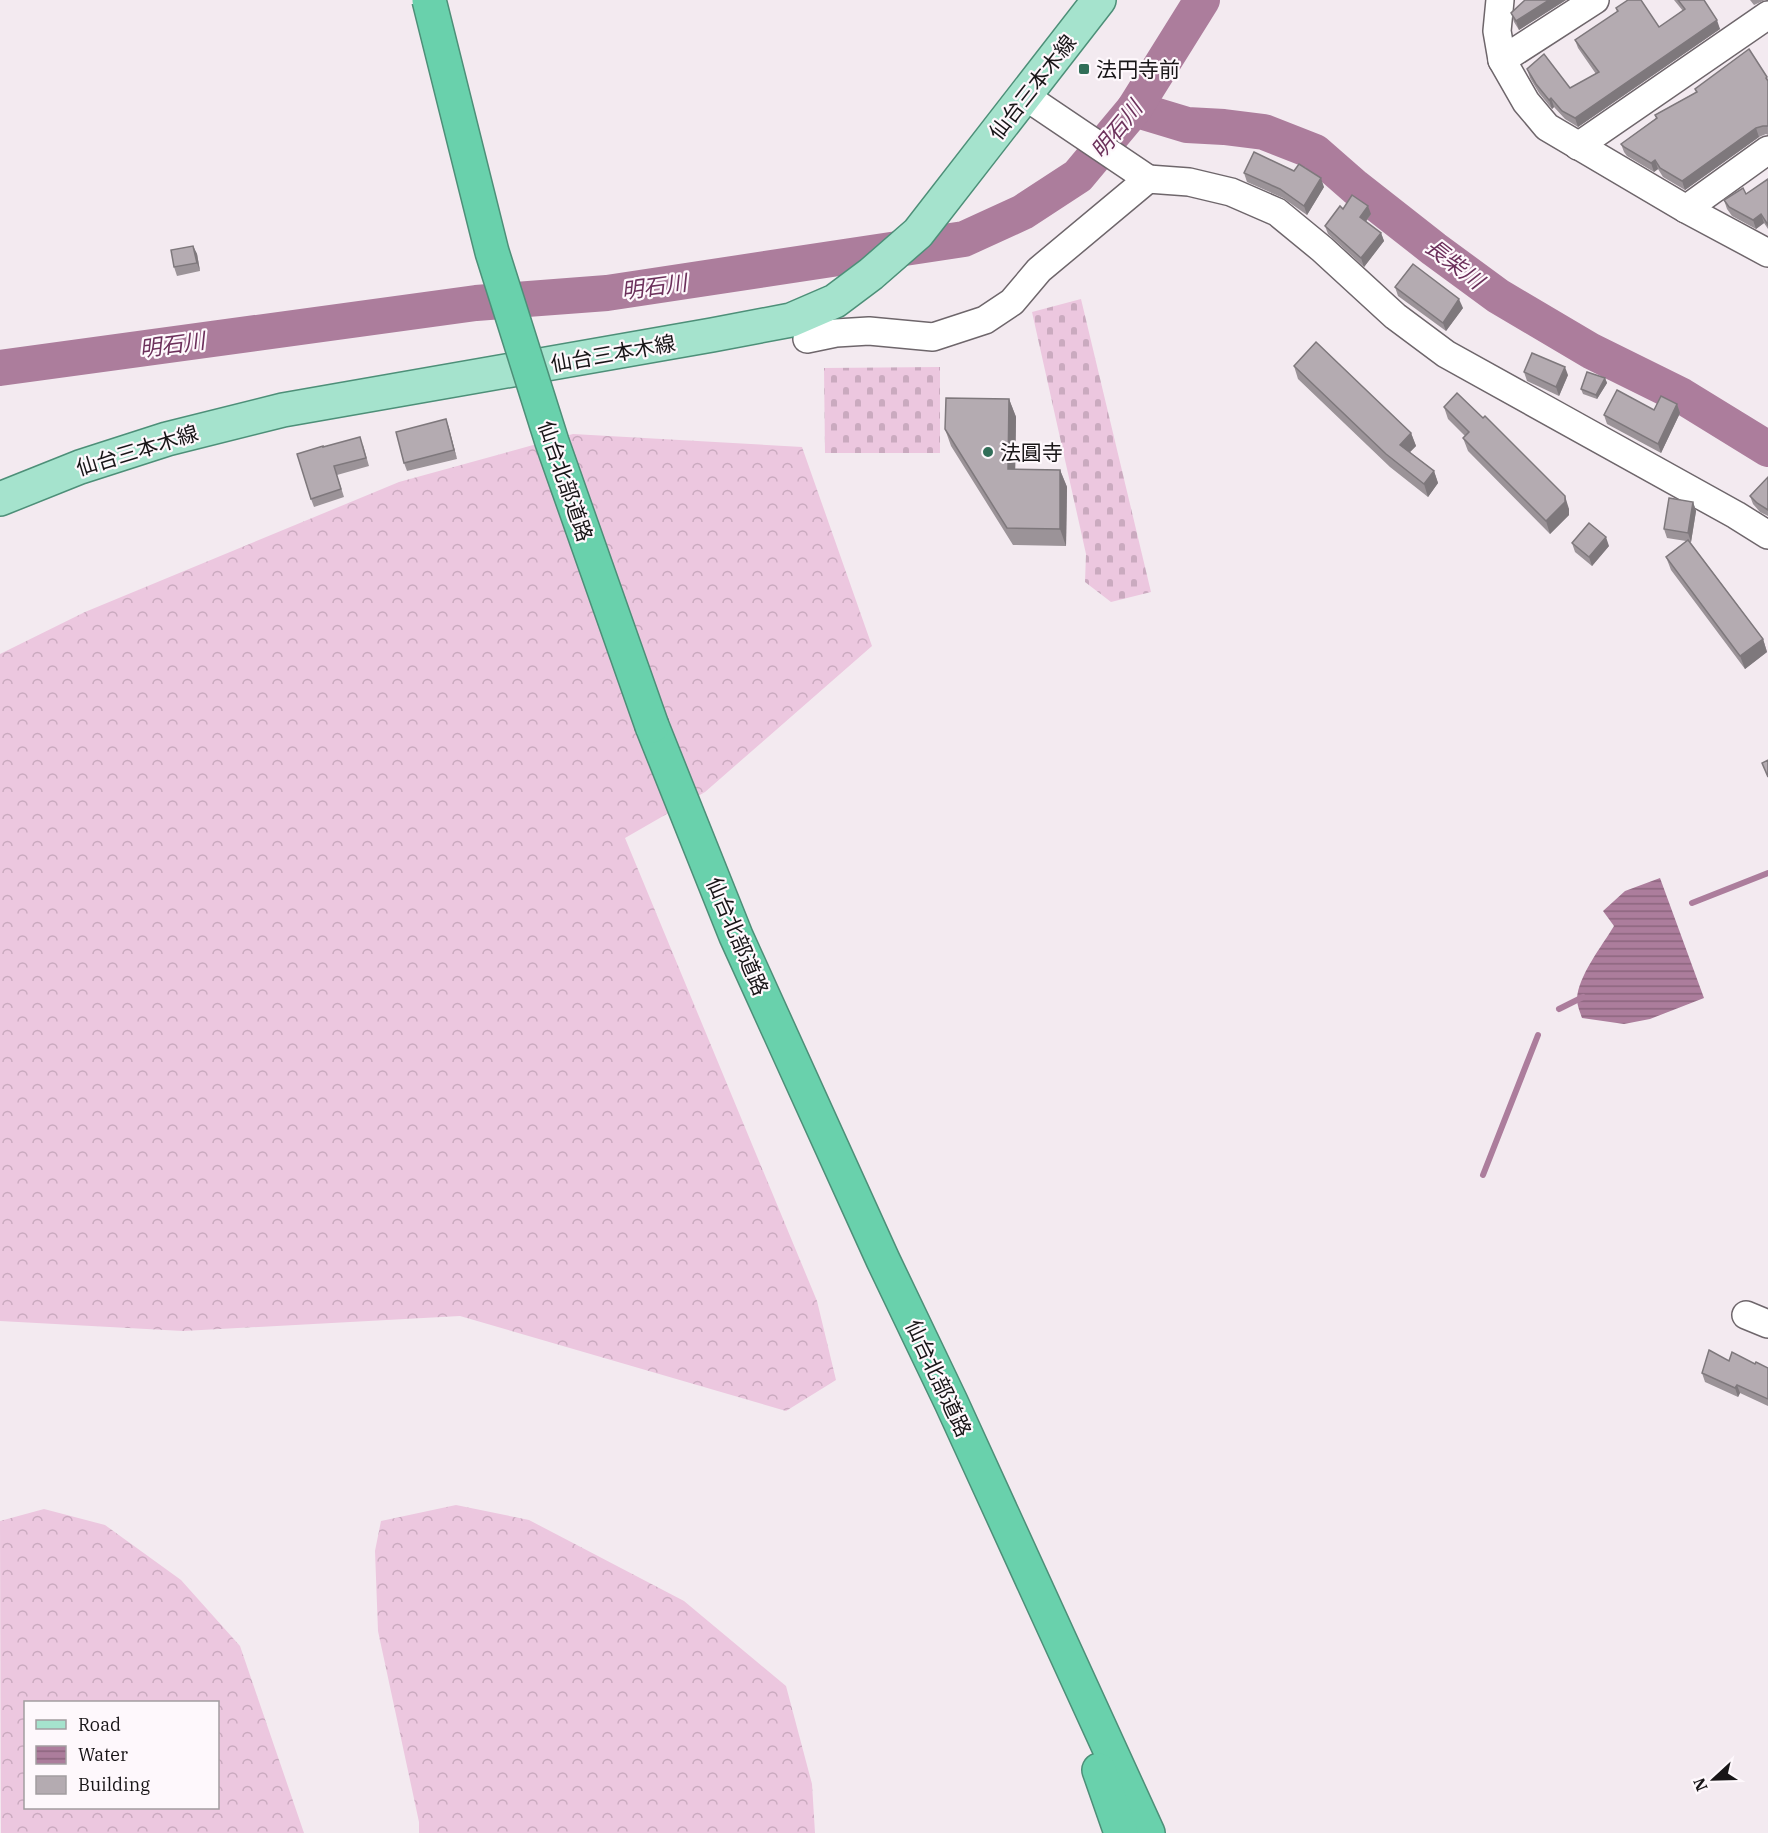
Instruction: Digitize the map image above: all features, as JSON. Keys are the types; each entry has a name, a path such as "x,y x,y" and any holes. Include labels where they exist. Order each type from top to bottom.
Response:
{"highway":[{"name":"仙台北部道路","path":"429,0 492,252 552,442 652,726 736,936 1148,1833"},
{"path":"1007,1525 1086,1732 1121,1833"}],"main road":[{"name":"仙台三本木線","path":"0,499 80,467 167,439 283,410 712,336 791,320 835,301 871,274 918,233 1099,0"}],"street":[{"path":"1500,0 1497,31 1502,60 1526,102 1547,127 1686,209 1768,253"},
{"path":"1502,60 1594,0"},
{"path":"1578,146 1768,15"},
{"path":"1025,96 1138,172 1231,192 1277,212 1322,249 1395,316 1446,354 1768,535"},
{"path":"1686,209 1768,150"},
{"path":"807,339 836,333 868,331 933,337 985,320 1012,302 1039,270 1138,172"}],"green space":[{"path":"1081,299 1151,592 1111,602 1085,582 1086,554 1032,312"},
{"path":"940,367 940,453 825,453 824,368"},
{"path":"573,434 802,447 872,646 705,792 625,838 817,1301 836,1380 786,1411 460,1316 183,1331 0,1321 0,654 85,612 399,482"},
{"path":"456,1505 529,1520 684,1601 786,1686 812,1784 815,1833 419,1833 419,1822 378,1631 375,1551 381,1521"},
{"path":"44,1509 105,1525 181,1580 240,1646 304,1833 1,1833 0,1521"}],"water":[{"path":"1660,878 1704,998 1650,1019 1624,1024 1582,1018 1577,999 1578,990 1591,961 1614,926 1603,911 1625,891"}],"building":[{"path":"1525,0 1549,0 1516,21 1511,13"},
{"path":"1628,0 1641,0 1659,27 1685,9 1678,0 1704,0 1717,20 1575,118 1562,111 1551,98 1549,100 1527,69 1544,54 1570,88 1599,72 1575,40 1618,11 1616,8"},
{"path":"1749,49 1768,81 1768,126 1756,128 1682,181 1660,168 1655,160 1651,163 1621,144 1657,118 1655,115 1697,92 1695,89"},
{"path":"1254,152 1294,171 1299,164 1321,178 1304,206 1280,189 1244,173"},
{"path":"1768,179 1768,225 1761,214 1753,220 1729,207 1724,200 1743,188 1746,194"},
{"path":"1352,195 1368,206 1360,217 1381,233 1361,258 1325,226 1340,206 1343,209"},
{"path":"193,246 197,263 174,267 171,250"},
{"path":"1413,264 1459,299 1443,323 1395,287"},
{"path":"1316,342 1411,433 1400,445 1434,471 1424,484 1386,454 1294,366"},
{"path":"1532,353 1565,367 1556,387 1524,372"},
{"path":"1587,372 1605,378 1596,395 1581,389"},
{"path":"1617,390 1654,410 1661,396 1677,404 1658,444 1604,415"},
{"path":"1457,393 1483,418 1485,416 1565,496 1565,502 1546,521 1463,438 1469,432 1444,407"},
{"path":"946,398 1009,399 1008,469 1060,470 1060,529 1007,528 945,429"},
{"path":"446,419 454,450 404,463 396,432"},
{"path":"360,437 366,458 334,466 341,489 311,499 297,454"},
{"path":"1768,477 1768,510 1750,496"},
{"path":"1669,498 1693,502 1688,533 1664,529"},
{"path":"1589,523 1606,537 1589,557 1572,543"},
{"path":"1688,540 1763,639 1740,656 1666,557"},
{"path":"1768,760 1768,777 1762,763"},
{"path":"1709,1350 1729,1361 1732,1352 1768,1368 1768,1399 1737,1385 1735,1388 1702,1373"}],"waterway":[{"name":"明石川","path":"0,368 476,303 607,293 964,239 1023,212 1078,176 1134,109 1202,0"},
{"name":"長柴川","path":"1134,109 1187,125 1264,132 1315,152 1355,187 1498,296 1591,351 1682,396 1768,449"},
{"path":"1692,903 1768,873"},
{"path":"1559,1009 1583,997"},
{"path":"1483,1175 1538,1035"}],"place":[{"name":"法円寺前","path":"1084,69"},
{"name":"法圓寺","path":"988,452"}]}
